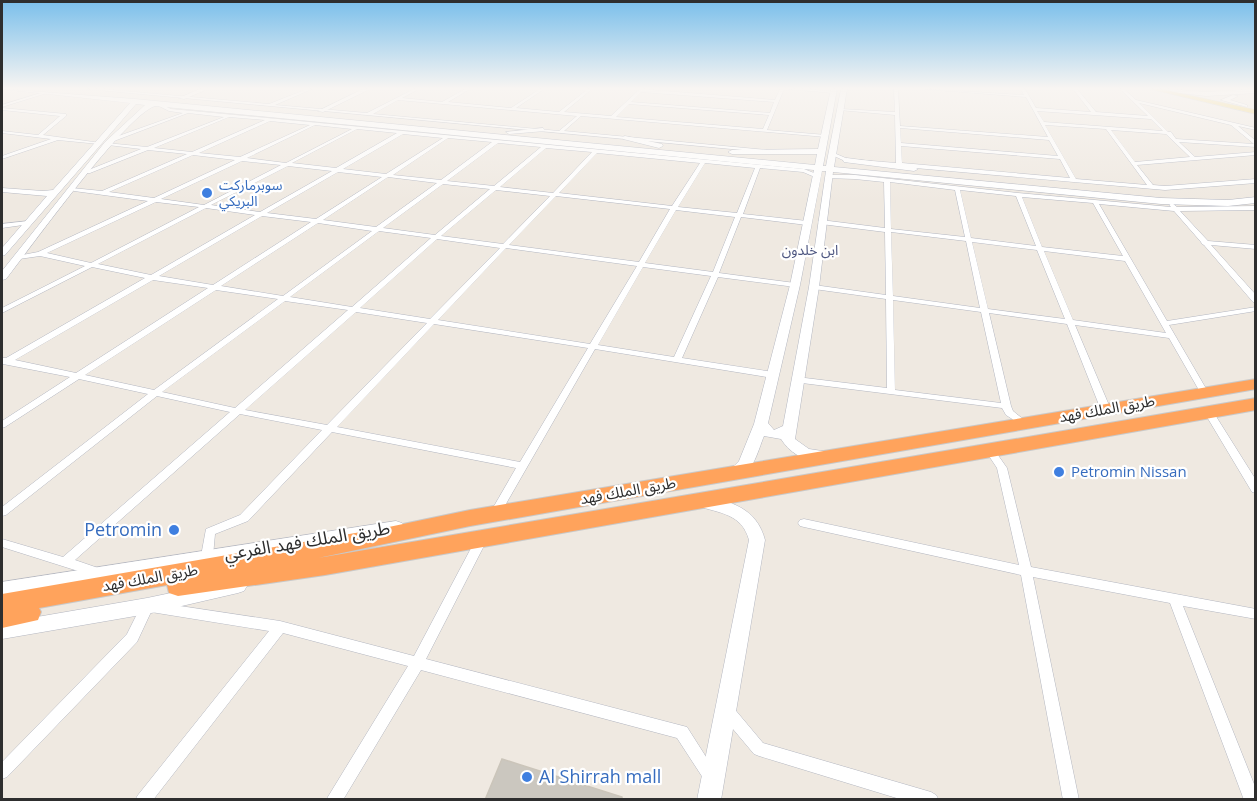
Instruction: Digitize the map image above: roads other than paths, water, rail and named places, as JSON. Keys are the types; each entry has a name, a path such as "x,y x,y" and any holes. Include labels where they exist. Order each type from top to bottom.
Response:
{"highway":[{"name":"طريق الملك فهد","path":"2,617 201,582 325,566 990,450 1207,402 1256,384"},
{"name":"طريق الملك فهد","path":"2,604 384,537 495,513 1023,423 1106,410 1207,402 1256,404"}],"street":[{"path":"39,136 50,126"},
{"path":"2,277 88,172 117,126"},
{"path":"2,254 43,205 123,126"},
{"path":"106,142 149,126"},
{"path":"88,172 204,126"},
{"path":"102,193 255,126"},
{"path":"40,255 310,126"},
{"path":"334,126 449,135 544,147 804,171 847,160 1151,187 1183,188 1256,181"},
{"path":"379,126 449,135 729,160 825,165 1177,194 1223,194"},
{"path":"443,126 825,165 912,183 1018,195 1138,206 1256,208"},
{"path":"504,126 773,152"},
{"path":"560,132 567,126"},
{"path":"710,126 826,136"},
{"path":"764,131 766,126"},
{"path":"828,126 814,286 788,429 788,440 795,449 810,455 835,456"},
{"path":"735,473 745,464 761,424 795,285 807,223 836,126"},
{"path":"1044,126 1074,180"},
{"path":"1086,126 1169,133"},
{"path":"1161,126 1194,159"},
{"path":"1236,126 1256,145"},
{"path":"899,164 899,127 1051,139"},
{"path":"1107,128 1151,187"},
{"path":"2,311 355,129"},
{"path":"504,132 543,130"},
{"path":"2,132 807,223"},
{"path":"3,362 401,133"},
{"path":"2,425 449,135"},
{"path":"2,158 59,138"},
{"path":"625,138 664,148"},
{"path":"1175,140 1256,145"},
{"path":"2,512 154,393 496,141"},
{"path":"899,144 1062,158"},
{"path":"65,562 435,238 544,147"},
{"path":"699,151 801,153 825,165"},
{"path":"207,556 210,532 244,518 433,322 502,246 595,152"},
{"path":"1134,164 1256,153"},
{"path":"645,157 676,155"},
{"path":"729,160 804,171"},
{"path":"847,160 943,174"},
{"path":"495,513 703,162"},
{"path":"677,359 715,275 758,168"},
{"path":"991,178 1050,177"},
{"path":"885,178 1200,203"},
{"path":"885,178 891,391"},
{"path":"957,188 1006,406 1009,413 1023,423"},
{"path":"74,189 795,285"},
{"path":"2,190 34,193 56,192"},
{"path":"1240,193 1256,191"},
{"path":"22,200 34,196 34,193"},
{"path":"1018,195 1106,410"},
{"path":"2,196 38,202 43,205"},
{"path":"1173,206 1256,200"},
{"path":"1094,201 1166,323 1170,336 1256,489"},
{"path":"1173,206 1256,300"},
{"path":"821,222 1128,259"},
{"path":"2,226 28,223"},
{"path":"1204,243 1256,247"},
{"path":"19,257 40,255 149,278 772,375"},
{"path":"814,286 1170,336"},
{"path":"1166,323 1256,309"},
{"path":"3,362 237,411 523,466"},
{"path":"797,380 1006,406"},
{"path":"761,424 770,434 780,435 788,429"},
{"path":"990,450 1002,468 1026,571 1071,800"},
{"path":"698,501 737,512 751,522 756,530 757,540 709,800"},
{"name":"طريق الملك فهد الفرعي","path":"2,590 369,530 470,518"},
{"path":"804,523 1026,571 1256,614"},
{"path":"334,800 418,662 482,538"},
{"path":"2,543 105,574"},
{"name":"طريق الملك فهد الفرعي","path":"2,631 147,606 325,566"},
{"path":"1174,600 1252,800"},
{"path":"2,772 132,638 147,606 279,627 682,732 712,780"},
{"path":"143,800 279,627"},
{"path":"726,709 759,749 893,794 931,800"}],"place":[{"name":"سوبرماركت البريكي","path":"207,193"},
{"name":"Petromin Nissan","path":"1059,472"},
{"name":"Petromin","path":"174,530"},
{"name":"Al Shirrah mall","path":"527,777"}],"district":[{"name":"ابن خلدون","path":"810,250"}]}
